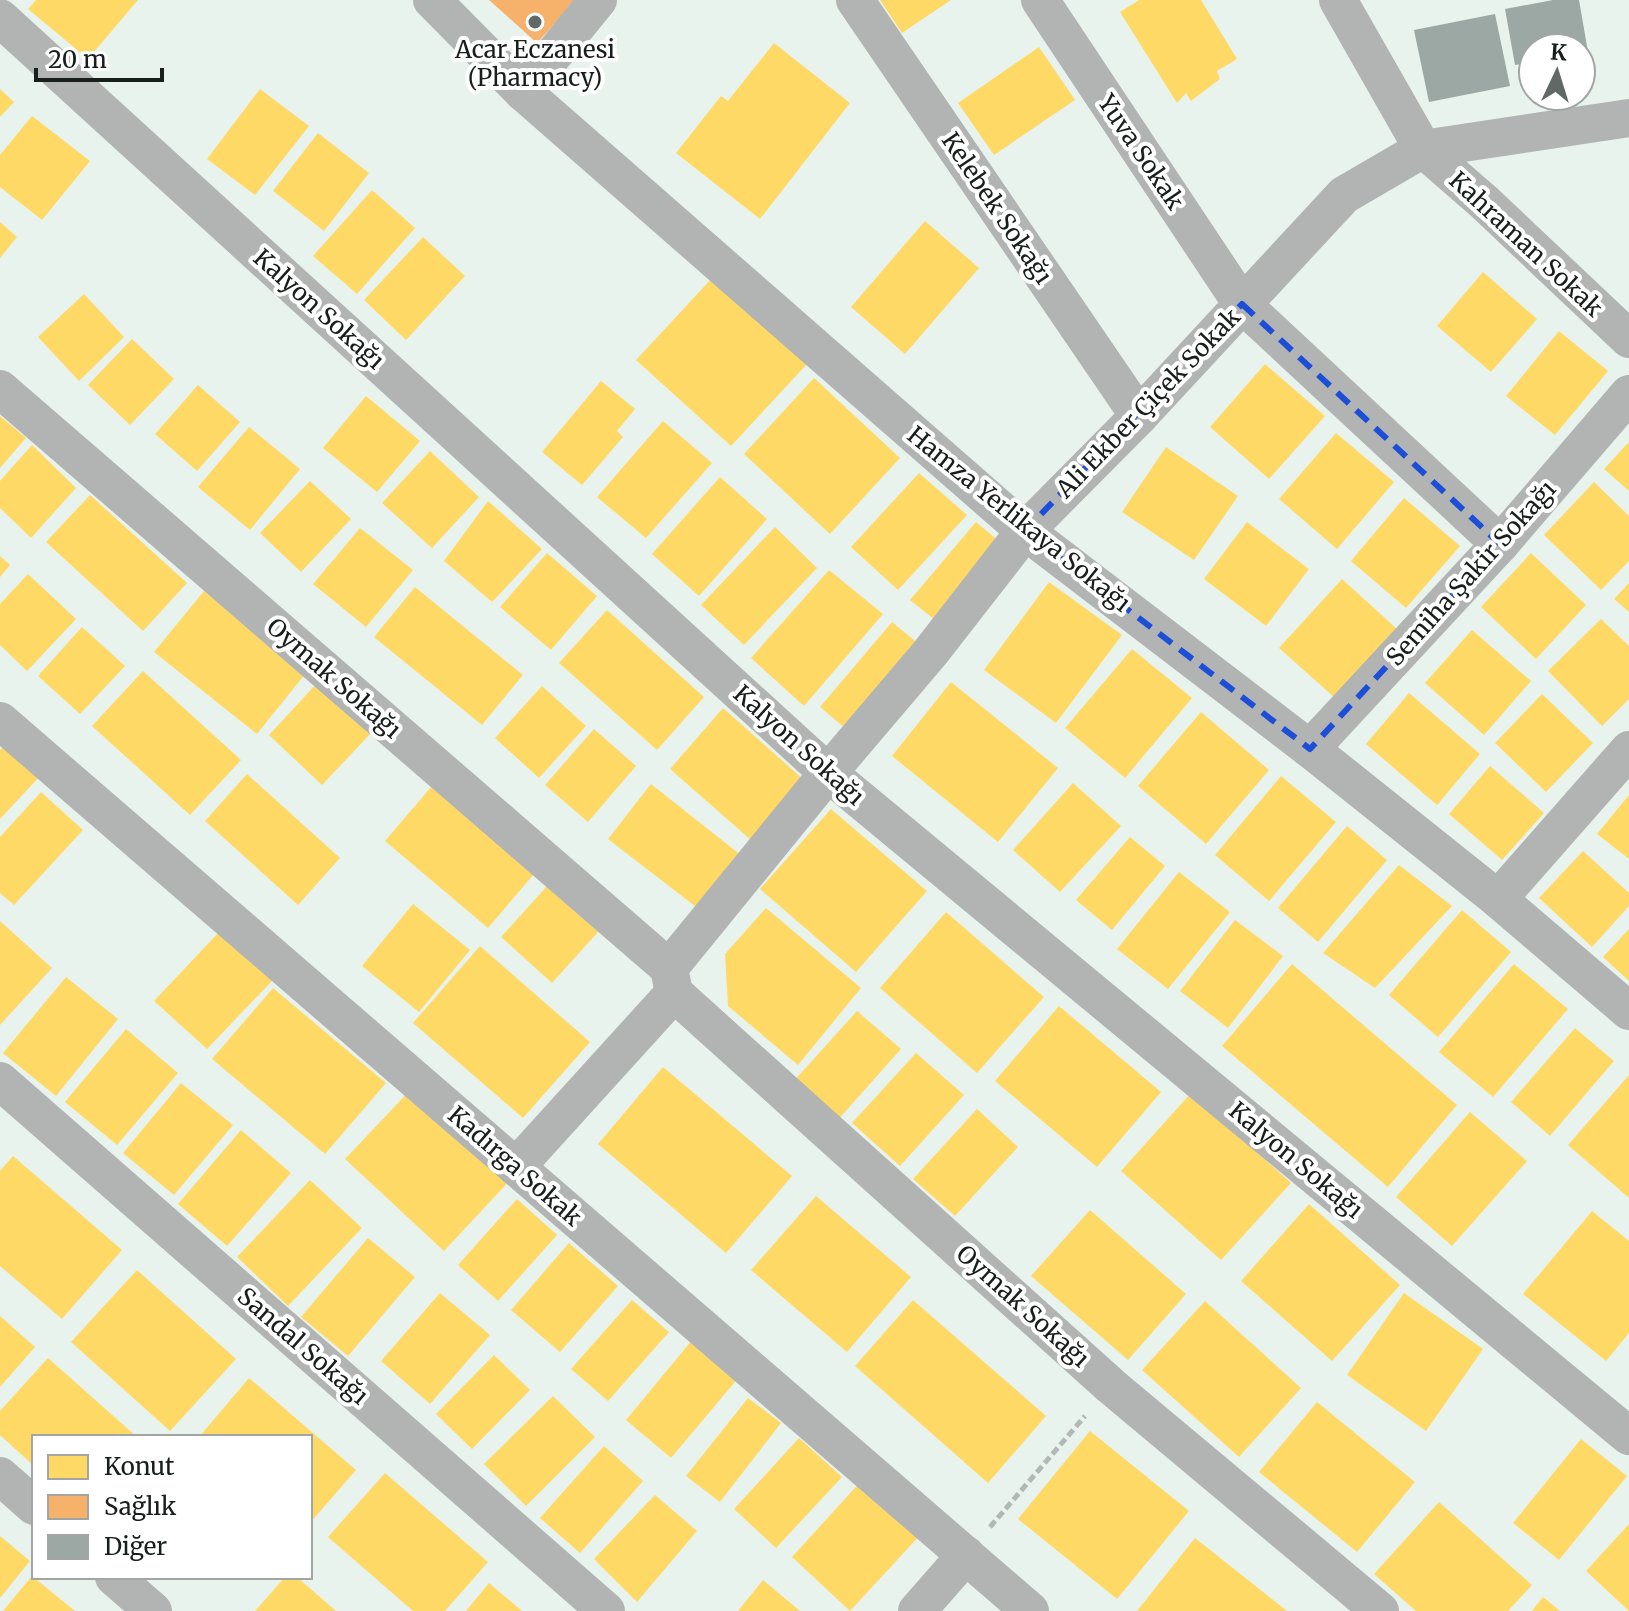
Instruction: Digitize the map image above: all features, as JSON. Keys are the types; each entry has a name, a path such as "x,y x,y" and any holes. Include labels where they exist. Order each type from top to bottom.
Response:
{"street":[{"name":"Hamza Yerlikaya Sokağı","path":"432,0 523,92 1025,531 1310,749 1498,899 1629,1011"},
{"path":"523,92 598,0"},
{"name":"Kelebek Sokağı","path":"855,0 1139,416"},
{"name":"Yuva Sokak","path":"1040,0 1242,304 1500,544"},
{"name":"Kahraman Sokak","path":"1338,0 1423,149 1629,339"},
{"name":"Kalyon Sokağı","path":"0,18 828,773 1629,1436"},
{"path":"1423,149 1629,118"},
{"name":"Ali Ekber Çiçek Sokak","path":"516,1167 672,980 828,773 930,653 1025,531 1139,416 1344,195 1423,149"},
{"name":"Oymak Sokağı","path":"0,389 672,980 1111,1386 1380,1611"},
{"name":"Semiha Şakir Sokağı","path":"1310,749 1500,544 1629,394"},
{"name":"Kadırga Sokak","path":"0,721 1030,1611"},
{"path":"1498,899 1629,750"},
{"name":"Sandal Sokağı","path":"0,1081 606,1611"},
{"path":"0,1476 32,1504"},
{"path":"917,1611 966,1555"},
{"path":"116,1579 153,1611"}],"path":[{"path":"966,1555 1111,1386"}],"highlighted area":[{"path":"1242,304 1500,544 1310,749 1025,531"}],"building: Konut":[{"path":"36,0 138,0 88,59 28,9"},
{"path":"880,0 951,0 902,33"},
{"path":"1139,0 1201,0 1237,59 1217,71 1220,79 1191,101 1186,93 1177,103 1120,12"},
{"path":"774,43 850,103 760,219 676,153 721,96 728,101"},
{"path":"1039,47 1075,100 994,155 958,103"},
{"path":"0,89 14,102 0,117"},
{"path":"260,89 309,126 255,195 207,159"},
{"path":"32,116 90,161 42,220 0,187 0,155"},
{"path":"318,133 369,173 324,231 273,191"},
{"path":"372,190 415,228 357,294 313,256"},
{"path":"925,221 979,268 905,354 851,307"},
{"path":"0,222 17,237 0,258"},
{"path":"423,237 465,276 406,340 364,300"},
{"path":"1483,272 1537,319 1491,372 1437,326"},
{"path":"714,276 809,362 731,446 636,360"},
{"path":"84,294 124,337 79,381 38,337"},
{"path":"1559,331 1608,371 1555,435 1506,396"},
{"path":"132,339 174,379 130,425 88,385"},
{"path":"1265,364 1325,416 1269,479 1210,427"},
{"path":"814,378 900,458 830,534 744,454"},
{"path":"601,381 635,409 617,431 623,437 582,485 542,452"},
{"path":"198,385 240,422 197,471 155,434"},
{"path":"366,396 420,441 377,492 323,448"},
{"path":"0,416 26,438 0,468"},
{"path":"663,421 712,463 646,538 597,497"},
{"path":"249,427 300,469 250,530 198,487"},
{"path":"1336,433 1394,482 1337,549 1279,499"},
{"path":"1629,442 1629,491 1604,469"},
{"path":"32,445 76,488 31,538 0,508 0,481"},
{"path":"1166,447 1238,496 1194,560 1122,512"},
{"path":"430,451 479,497 432,548 382,503"},
{"path":"919,473 967,515 898,590 851,547"},
{"path":"720,477 767,519 699,596 652,554"},
{"path":"310,481 351,519 301,572 260,533"},
{"path":"1594,482 1629,516 1629,561 1601,590 1544,535"},
{"path":"90,495 187,583 143,631 46,542"},
{"path":"1404,498 1460,546 1406,608 1351,561"},
{"path":"488,501 542,549 492,602 444,561"},
{"path":"976,522 1000,542 935,620 910,600"},
{"path":"1247,522 1309,569 1266,626 1204,579"},
{"path":"775,527 817,568 744,645 701,605"},
{"path":"360,528 413,570 366,627 313,584"},
{"path":"547,553 597,596 551,650 500,607"},
{"path":"1531,553 1586,605 1536,659 1481,607"},
{"path":"0,556 10,565 0,577"},
{"path":"829,570 883,614 804,706 751,658"},
{"path":"28,574 76,619 27,671 0,645 0,604"},
{"path":"1342,579 1397,629 1335,698 1279,648"},
{"path":"1049,582 1122,635 1056,723 984,670"},
{"path":"1629,583 1629,612 1614,599"},
{"path":"415,587 523,675 482,725 374,637"},
{"path":"204,591 306,673 257,734 154,652"},
{"path":"607,610 704,697 657,750 559,663"},
{"path":"1601,619 1629,646 1629,699 1602,726 1548,671"},
{"path":"892,622 930,653 858,739 820,707"},
{"path":"82,627 125,666 80,714 38,676"},
{"path":"1472,630 1531,681 1484,735 1425,683"},
{"path":"1132,649 1192,698 1125,778 1065,728"},
{"path":"143,671 241,760 190,815 92,726"},
{"path":"319,681 373,731 322,785 269,735"},
{"path":"951,682 1058,768 998,842 892,756"},
{"path":"542,686 586,726 539,778 495,738"},
{"path":"1409,693 1480,754 1437,805 1366,744"},
{"path":"1542,694 1593,743 1546,792 1495,743"},
{"path":"723,708 804,780 751,840 670,769"},
{"path":"1201,712 1269,770 1206,844 1138,786"},
{"path":"594,729 636,766 588,822 545,785"},
{"path":"5,745 40,776 0,819 0,750"},
{"path":"1490,766 1544,813 1502,860 1449,814"},
{"path":"247,774 340,858 298,905 205,821"},
{"path":"1281,776 1336,822 1269,901 1215,855"},
{"path":"1073,783 1121,826 1060,892 1013,850"},
{"path":"651,784 742,856 700,910 608,839"},
{"path":"431,787 534,874 488,928 385,841"},
{"path":"41,792 83,830 14,905 0,893 0,837"},
{"path":"1629,795 1629,859 1597,834"},
{"path":"831,809 927,891 856,972 760,889"},
{"path":"1347,826 1387,860 1318,942 1278,908"},
{"path":"1130,837 1165,866 1112,930 1076,900"},
{"path":"1583,851 1629,893 1629,906 1592,947 1539,898"},
{"path":"1399,865 1452,906 1375,988 1323,953"},
{"path":"1179,872 1230,912 1168,989 1117,949"},
{"path":"548,885 599,931 552,983 501,937"},
{"path":"413,904 470,950 419,1012 362,966"},
{"path":"766,908 861,988 798,1065 728,1006 725,954"},
{"path":"1462,910 1511,952 1438,1037 1389,995"},
{"path":"946,912 1044,997 977,1073 880,988"},
{"path":"1235,920 1283,956 1228,1028 1180,991"},
{"path":"0,921 52,968 0,1025"},
{"path":"1629,929 1629,981 1603,957"},
{"path":"220,931 273,980 207,1049 154,1001"},
{"path":"480,946 590,1042 523,1118 413,1023"},
{"path":"1292,964 1457,1105 1388,1187 1222,1046"},
{"path":"1514,964 1568,1009 1493,1097 1439,1052"},
{"path":"66,977 118,1019 56,1096 3,1053"},
{"path":"273,988 386,1083 325,1154 212,1059"},
{"path":"1059,1006 1161,1092 1097,1167 995,1081"},
{"path":"857,1011 901,1049 836,1122 792,1083"},
{"path":"1575,1028 1614,1061 1550,1136 1511,1102"},
{"path":"126,1029 178,1073 117,1145 65,1102"},
{"path":"916,1053 964,1095 900,1166 852,1123"},
{"path":"663,1067 792,1176 726,1253 598,1144"},
{"path":"1629,1075 1629,1198 1568,1145"},
{"path":"181,1083 233,1125 174,1195 123,1153"},
{"path":"416,1084 515,1175 444,1251 345,1159"},
{"path":"1191,1093 1291,1183 1221,1260 1121,1171"},
{"path":"977,1109 1018,1147 955,1216 913,1179"},
{"path":"1470,1112 1527,1161 1452,1246 1396,1197"},
{"path":"241,1130 291,1173 227,1246 178,1204"},
{"path":"13,1156 122,1250 62,1319 0,1266 0,1171"},
{"path":"310,1180 362,1228 288,1306 237,1257"},
{"path":"816,1196 911,1277 847,1352 751,1270"},
{"path":"517,1199 557,1235 498,1301 458,1265"},
{"path":"1309,1204 1400,1285 1332,1361 1241,1281"},
{"path":"1090,1210 1186,1294 1128,1360 1031,1276"},
{"path":"1592,1211 1629,1241 1629,1333 1606,1361 1523,1294"},
{"path":"368,1238 415,1277 348,1356 301,1317"},
{"path":"569,1243 618,1286 560,1352 511,1310"},
{"path":"137,1270 236,1359 170,1431 71,1342"},
{"path":"440,1293 490,1335 430,1404 381,1361"},
{"path":"1404,1293 1483,1349 1426,1431 1347,1375"},
{"path":"632,1300 669,1332 608,1401 571,1369"},
{"path":"913,1300 1046,1416 988,1483 855,1366"},
{"path":"1205,1301 1301,1388 1239,1457 1142,1370"},
{"path":"0,1316 35,1347 0,1387"},
{"path":"693,1339 739,1377 671,1458 626,1420"},
{"path":"494,1355 530,1390 472,1449 436,1414"},
{"path":"48,1358 135,1435 32,1435 32,1464 0,1435 0,1411"},
{"path":"249,1378 356,1470 312,1521 312,1435 201,1435"},
{"path":"553,1396 595,1437 526,1506 484,1464"},
{"path":"748,1398 781,1423 720,1502 686,1476"},
{"path":"1317,1402 1415,1482 1357,1552 1259,1472"},
{"path":"1090,1431 1189,1511 1117,1599 1018,1519"},
{"path":"799,1438 842,1477 776,1548 734,1509"},
{"path":"1581,1439 1627,1476 1559,1560 1513,1523"},
{"path":"604,1446 643,1481 580,1553 540,1518"},
{"path":"385,1473 488,1562 445,1611 413,1611 328,1537"},
{"path":"863,1479 922,1533 850,1611 792,1557"},
{"path":"655,1495 697,1531 637,1602 594,1559"},
{"path":"1439,1502 1532,1585 1508,1611 1416,1611 1374,1574"},
{"path":"1629,1524 1629,1611 1586,1571"},
{"path":"0,1536 30,1561 0,1598"},
{"path":"1195,1538 1287,1611 1137,1611"},
{"path":"32,1576 75,1611 3,1611"},
{"path":"283,1579 299,1579 336,1611 255,1611"},
{"path":"763,1580 800,1611 738,1611"},
{"path":"489,1583 522,1611 466,1611"},
{"path":"1543,1597 1560,1611 1532,1611"}],"building: Sağlık":[{"name":"Acar Eczanesi (Pharmacy)","path":"489,0 576,0 537,43"}],"building: Diğer":[{"path":"1553,0 1579,0 1585,32 1517,32 1515,65 1505,9"},
{"path":"1495,14 1510,86 1429,102 1414,30"}],"place":[{"name":"Acar Eczanesi (Pharmacy)","path":"535,22"}]}
